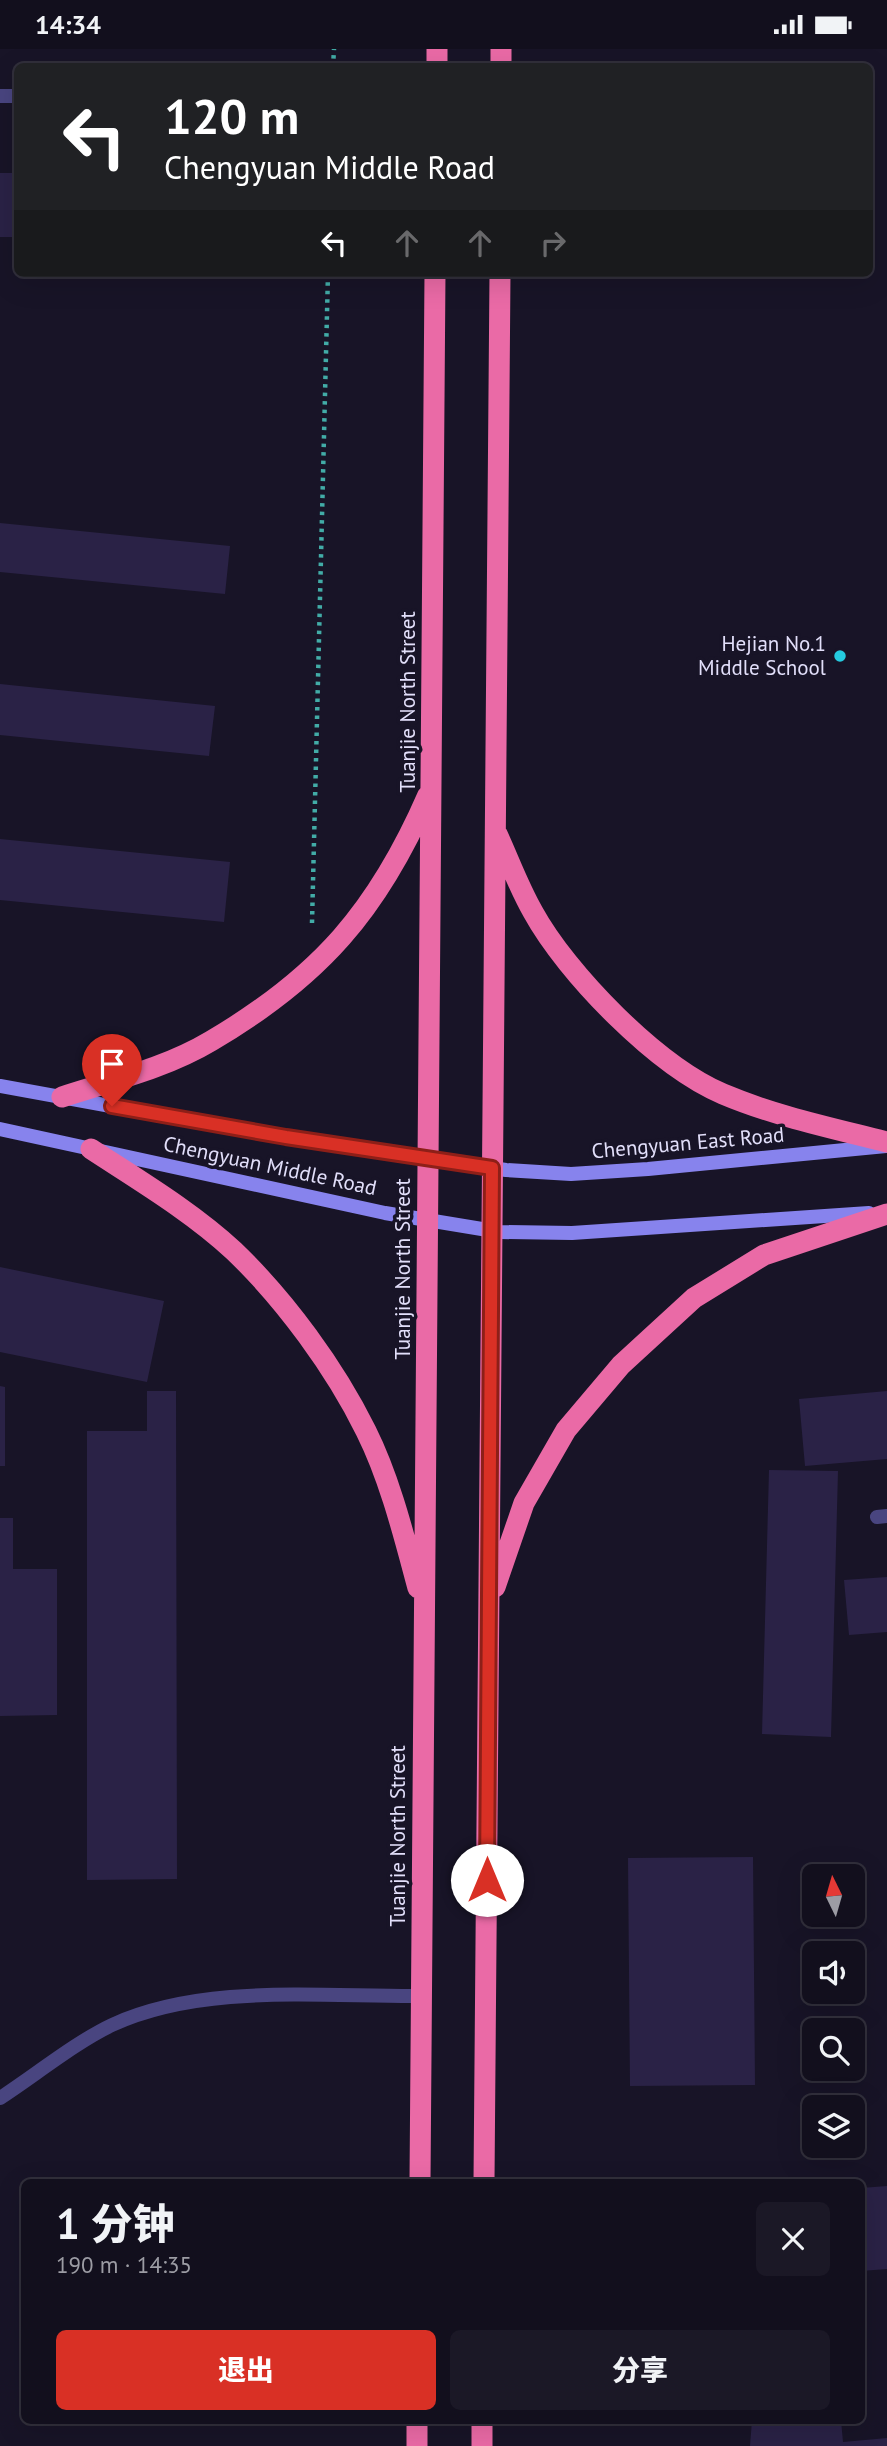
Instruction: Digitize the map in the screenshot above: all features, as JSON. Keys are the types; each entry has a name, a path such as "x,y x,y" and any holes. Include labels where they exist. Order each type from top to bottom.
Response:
{"highway":[{"name":"Tuanjie North Street","path":"420,2179 435,277"},
{"path":"484,2179 499,277"},
{"path":"62,1097 142,1072 210,1042 310,971 372,902 404,851 432,786"},
{"path":"495,829 533,913 580,981 667,1059 721,1094 887,1144"},
{"path":"91,1149 163,1196 233,1250 267,1285 336,1377 367,1433 407,1547 425,1613"},
{"path":"489,1606 524,1503 566,1430 621,1365 694,1298 764,1255 887,1213"},
{"path":"417,2424 417,2446"},
{"path":"482,2424 482,2446"}],"main road":[{"name":"Chengyuan Middle Road","path":"0,1086 428,1160 492,1168"},
{"name":"Chengyuan Middle Road","path":"0,1129 428,1221 492,1230"},
{"name":"Chengyuan East Road","path":"492,1168 571,1174 887,1144"},
{"path":"492,1230 572,1233 887,1213"}],"street":[{"path":"0,2098 110,2026 160,2007 205,1998 422,1996"}],"path":[{"path":"310,971 328,277"}],"building":[{"path":"0,173 14,173 14,237 0,237"},
{"path":"0,523 230,546 225,594 0,572"},
{"path":"0,684 215,706 209,756 0,735"},
{"path":"0,839 230,862 224,922 0,900"},
{"path":"0,1267 164,1301 147,1382 0,1352"},
{"path":"0,1386 5,1387 5,1466 0,1466"},
{"path":"147,1391 176,1391 177,1879 87,1880 87,1431 147,1431"},
{"path":"887,1391 887,1459 805,1466 799,1399"},
{"path":"769,1470 838,1471 831,1737 762,1734"},
{"path":"0,1518 13,1518 13,1569 57,1569 57,1715 0,1716"},
{"path":"887,1577 887,1632 849,1635 844,1580"},
{"path":"753,1857 755,2085 630,2086 628,1858"},
{"path":"887,2186 887,2269 865,2271 865,2188"},
{"path":"752,2424 841,2424 843,2442 887,2438 887,2446 750,2446"}],"place":[{"name":"Hejian No.1 Middle School","path":"840,656"}],"route":[{"path":"112,1106 396,1155 492,1168 487,1880"}]}
